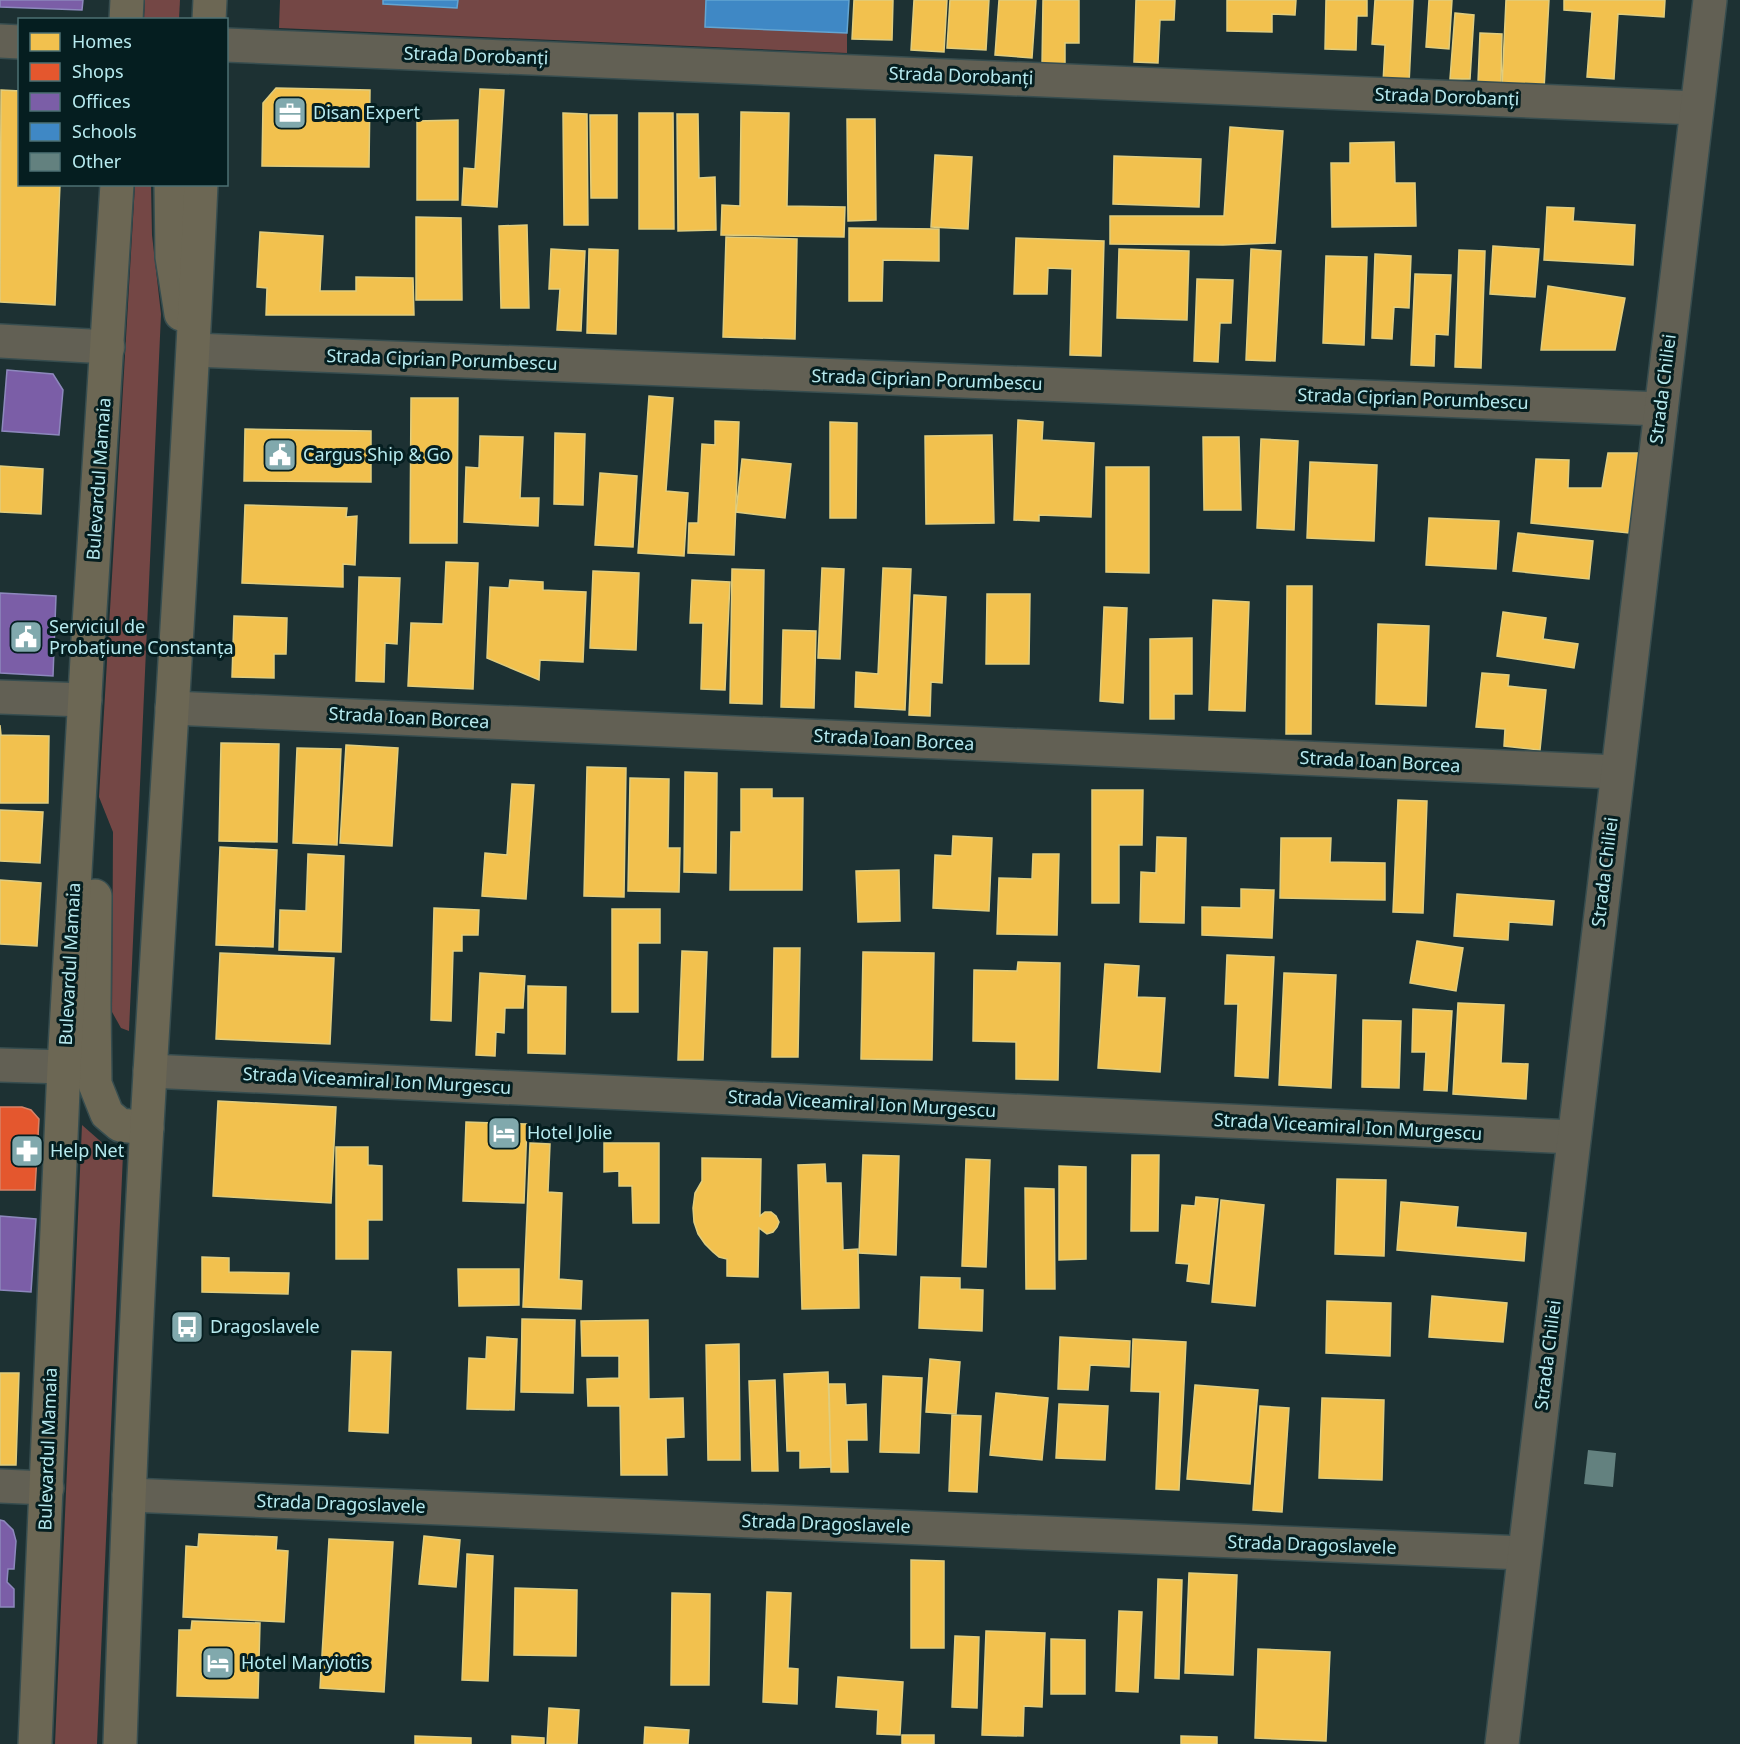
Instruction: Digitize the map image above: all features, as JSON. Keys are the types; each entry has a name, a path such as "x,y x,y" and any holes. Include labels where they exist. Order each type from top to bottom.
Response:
{"main road":[{"path":"126,18 127,0"},
{"path":"209,18 210,0"},
{"name":"Bulevardul Mamaia","path":"35,1744 64,1067 84,700 117,186"},
{"path":"171,186 172,257 181,313 194,350"},
{"path":"120,1744 129,1495 147,1128 194,350 201,186"},
{"path":"79,800 89,830 95,881 93,1004 95,1084 107,1114 120,1125 147,1128"}],"street":[{"name":"Strada Chiliei","path":"1502,1744 1710,0"},
{"path":"0,41 18,42"},
{"name":"Strada Dorobanți","path":"228,45 1696,108"},
{"path":"0,341 108,347"},
{"name":"Strada Ciprian Porumbescu","path":"194,350 1661,409"},
{"path":"0,697 84,700"},
{"name":"Strada Ioan Borcea","path":"172,708 1617,772"},
{"path":"0,1065 64,1067"},
{"name":"Strada Viceamiral Ion Murgescu","path":"150,1071 1574,1137"},
{"path":"0,1486 47,1488"},
{"name":"Strada Dragoslavele","path":"129,1495 1524,1553"}],"shaded area":[{"path":"145,0 180,0 179,18 144,18"},
{"path":"280,0 383,0 383,4 457,8 458,0 706,0 706,27 847,33 847,53 279,28"},
{"path":"135,186 151,186 152,235 161,314 129,1031 121,1028 112,1012 113,832 99,797"},
{"path":"82,1125 115,1154 123,1154 97,1744 55,1744"}],"building: Homes":[{"path":"854,0 893,0 892,40 852,39"},
{"path":"914,0 947,0 944,52 911,50"},
{"path":"950,0 989,0 986,50 947,48"},
{"path":"999,0 1036,0 1032,58 995,55"},
{"path":"1043,0 1079,0 1079,43 1065,43 1065,66 1042,66"},
{"path":"1136,0 1175,0 1174,20 1160,20 1158,63 1134,62"},
{"path":"1227,0 1296,0 1295,15 1272,14 1272,32 1227,31"},
{"path":"1326,0 1367,0 1367,16 1357,16 1356,50 1325,49"},
{"path":"1375,0 1413,0 1409,84 1383,83 1385,45 1372,44"},
{"path":"1429,0 1452,0 1449,49 1426,47"},
{"path":"1506,0 1549,0 1544,89 1502,87"},
{"path":"1564,0 1665,0 1664,17 1618,14 1614,79 1587,77 1592,12 1564,10"},
{"path":"1455,13 1474,15 1470,79 1450,79"},
{"path":"1480,33 1502,34 1501,83 1478,82"},
{"path":"276,88 370,90 369,167 262,166 263,103"},
{"path":"480,89 504,90 497,207 462,205 464,168 475,169"},
{"path":"1,90 18,91 18,186 60,186 55,305 0,302"},
{"path":"741,112 789,113 787,206 845,207 844,237 721,235 722,205 740,206"},
{"path":"563,113 587,114 588,225 564,225"},
{"path":"639,113 673,113 674,229 639,229"},
{"path":"677,114 698,114 699,178 715,177 716,230 678,231"},
{"path":"590,115 617,115 617,198 591,198"},
{"path":"847,119 875,119 876,220 848,221"},
{"path":"458,120 458,200 417,200 417,121"},
{"path":"1230,127 1283,131 1275,243 1110,244 1110,216 1224,216"},
{"path":"1394,142 1395,183 1415,183 1416,226 1332,227 1331,163 1350,163 1350,143"},
{"path":"935,155 972,157 968,229 931,227"},
{"path":"1114,156 1201,159 1199,207 1113,204"},
{"path":"1547,207 1574,208 1573,221 1635,225 1633,265 1544,260"},
{"path":"416,217 461,218 462,300 416,300"},
{"path":"527,225 529,308 501,308 499,226"},
{"path":"849,228 939,229 939,261 883,260 882,301 849,301"},
{"path":"260,232 323,236 320,291 356,291 356,277 413,278 414,315 266,315 267,288 257,287"},
{"path":"726,237 797,239 795,339 723,337"},
{"path":"1016,238 1104,241 1101,356 1070,355 1072,269 1048,268 1047,294 1014,294"},
{"path":"1493,246 1539,249 1535,297 1490,294"},
{"path":"551,249 585,251 581,331 557,330 560,289 549,289"},
{"path":"589,249 618,250 616,334 587,333"},
{"path":"1119,249 1189,251 1187,320 1117,318"},
{"path":"1251,249 1281,251 1275,361 1246,360"},
{"path":"1459,250 1485,251 1481,368 1455,367"},
{"path":"1375,254 1411,256 1409,308 1394,307 1392,339 1372,338"},
{"path":"1326,256 1367,257 1364,345 1323,343"},
{"path":"1415,274 1451,275 1448,335 1435,334 1434,366 1411,365"},
{"path":"1197,279 1233,280 1231,323 1220,323 1218,362 1194,361"},
{"path":"1548,286 1625,298 1615,350 1541,350"},
{"path":"649,396 673,398 666,491 688,493 684,556 638,553"},
{"path":"411,398 458,398 457,543 410,543"},
{"path":"1018,420 1043,422 1042,440 1094,443 1091,517 1039,515 1039,521 1014,520"},
{"path":"715,421 739,422 734,555 688,553 689,523 698,523 702,444 715,445"},
{"path":"830,422 857,423 856,518 830,518"},
{"path":"245,429 371,431 371,482 244,481"},
{"path":"555,433 585,434 583,505 554,504"},
{"path":"992,435 994,523 926,524 925,436"},
{"path":"480,436 523,437 520,498 539,498 538,526 464,522 466,467 479,468"},
{"path":"1203,437 1239,437 1241,510 1204,510"},
{"path":"1261,439 1298,441 1294,530 1257,528"},
{"path":"1608,453 1638,453 1629,533 1531,523 1536,459 1569,460 1568,488 1602,488"},
{"path":"742,459 791,464 785,518 736,512"},
{"path":"1310,462 1377,465 1374,541 1307,538"},
{"path":"0,466 43,469 41,514 0,512"},
{"path":"1106,467 1149,467 1149,573 1106,572"},
{"path":"600,473 637,476 633,547 595,545"},
{"path":"245,505 347,508 346,517 357,516 355,565 343,564 343,587 242,583"},
{"path":"1429,518 1499,521 1496,569 1426,565"},
{"path":"1518,533 1593,541 1589,579 1513,571"},
{"path":"446,562 478,563 473,689 408,686 411,623 443,624"},
{"path":"822,568 844,569 840,659 818,658"},
{"path":"883,568 911,569 905,710 855,707 856,672 878,674"},
{"path":"732,569 764,570 762,704 730,703"},
{"path":"593,571 639,573 636,650 590,648"},
{"path":"359,577 400,578 397,644 385,643 384,682 356,681"},
{"path":"510,580 543,582 543,590 586,592 583,662 540,660 539,680 487,658 490,587 509,588"},
{"path":"692,580 730,582 725,690 701,689 703,623 690,623"},
{"path":"1287,586 1312,586 1311,734 1286,734"},
{"path":"987,594 1030,594 1029,664 986,664"},
{"path":"914,595 946,597 942,683 931,682 930,716 909,715"},
{"path":"1213,600 1249,602 1245,711 1209,710"},
{"path":"1104,607 1127,608 1123,703 1100,701"},
{"path":"1503,612 1546,618 1543,639 1578,644 1574,668 1497,656"},
{"path":"234,616 287,618 286,654 274,654 274,678 232,677"},
{"path":"1378,624 1429,626 1426,706 1376,704"},
{"path":"783,630 816,631 814,708 781,707"},
{"path":"1192,638 1192,694 1174,694 1174,719 1150,719 1150,639"},
{"path":"1482,673 1509,675 1508,686 1546,690 1540,750 1504,746 1505,729 1476,727"},
{"path":"0,725 1,735 49,736 48,803 0,803"},
{"path":"221,743 279,744 277,842 219,841"},
{"path":"346,745 398,748 392,846 340,843"},
{"path":"297,748 341,749 337,845 293,843"},
{"path":"587,767 626,768 624,897 584,896"},
{"path":"685,772 717,773 716,873 684,872"},
{"path":"630,778 669,779 668,848 680,848 679,892 628,891"},
{"path":"512,784 534,785 526,899 482,896 485,853 507,855"},
{"path":"741,789 772,789 772,798 803,798 802,890 730,890 731,832 741,832"},
{"path":"1092,790 1143,790 1142,845 1119,845 1119,903 1092,903"},
{"path":"1398,800 1427,801 1423,913 1393,912"},
{"path":"0,810 43,812 40,863 0,861"},
{"path":"953,836 992,838 989,911 933,908 935,855 952,856"},
{"path":"1157,837 1186,838 1184,923 1140,922 1141,872 1156,873"},
{"path":"1281,838 1331,838 1330,862 1385,863 1385,900 1280,898"},
{"path":"220,847 277,850 273,947 216,945"},
{"path":"308,854 344,856 341,952 279,950 280,910 306,911"},
{"path":"1033,854 1059,854 1057,935 997,934 999,878 1032,879"},
{"path":"899,870 900,921 858,922 856,871"},
{"path":"0,880 41,883 37,946 0,944"},
{"path":"1241,889 1274,890 1272,938 1202,935 1202,907 1241,908"},
{"path":"1457,894 1554,901 1552,925 1509,922 1508,940 1454,936"},
{"path":"434,908 479,910 478,935 462,935 462,951 453,951 451,1021 431,1020"},
{"path":"612,909 660,909 660,943 638,943 638,1012 612,1012"},
{"path":"1417,941 1463,948 1456,991 1410,983"},
{"path":"774,948 800,948 798,1057 772,1057"},
{"path":"682,951 707,952 703,1060 678,1060"},
{"path":"863,952 934,953 932,1060 861,1059"},
{"path":"220,953 334,958 330,1044 216,1039"},
{"path":"1227,955 1274,957 1268,1078 1235,1076 1238,1004 1225,1004"},
{"path":"1018,962 1060,963 1058,1080 1016,1079 1016,1042 973,1041 974,970 1017,971"},
{"path":"1105,964 1139,966 1137,997 1165,998 1160,1072 1098,1068"},
{"path":"480,973 525,976 523,1008 505,1008 504,1033 496,1032 495,1056 476,1055"},
{"path":"1284,973 1336,975 1331,1088 1279,1085"},
{"path":"528,986 566,987 565,1054 528,1053"},
{"path":"1458,1003 1504,1005 1501,1063 1528,1064 1526,1099 1453,1094"},
{"path":"1413,1009 1452,1011 1447,1091 1424,1090 1426,1052 1412,1052"},
{"path":"1363,1020 1401,1021 1399,1088 1362,1087"},
{"path":"218,1101 336,1107 331,1203 213,1196"},
{"path":"466,1122 527,1124 524,1203 463,1201"},
{"path":"530,1143 550,1144 548,1192 562,1193 559,1279 582,1281 581,1309 523,1307"},
{"path":"604,1143 659,1143 659,1223 633,1223 632,1186 619,1186 619,1171 604,1172"},
{"path":"336,1147 368,1147 368,1165 382,1166 382,1220 368,1220 368,1259 336,1259"},
{"path":"863,1155 899,1156 896,1255 859,1253"},
{"path":"1132,1155 1159,1155 1158,1231 1131,1231"},
{"path":"702,1158 761,1159 760,1216 765,1212 771,1212 779,1222 773,1232 767,1234 759,1228 758,1277 727,1276 727,1259 713,1252 698,1234 693,1208 695,1193 702,1181"},
{"path":"966,1159 990,1160 986,1267 962,1266"},
{"path":"825,1164 826,1183 841,1183 843,1250 858,1249 859,1308 802,1309 798,1165"},
{"path":"1059,1166 1086,1167 1086,1259 1059,1260"},
{"path":"1337,1179 1386,1180 1384,1256 1335,1254"},
{"path":"1025,1188 1054,1189 1055,1289 1026,1289"},
{"path":"1196,1197 1218,1199 1209,1284 1187,1281 1189,1264 1176,1263 1182,1205 1195,1206"},
{"path":"1221,1200 1264,1205 1255,1306 1212,1302"},
{"path":"1401,1202 1458,1207 1456,1227 1526,1233 1524,1261 1397,1250"},
{"path":"202,1257 229,1258 229,1272 289,1273 288,1294 202,1292"},
{"path":"458,1269 519,1269 519,1305 459,1306"},
{"path":"921,1277 960,1278 960,1289 983,1290 982,1331 919,1328"},
{"path":"1432,1296 1507,1303 1503,1342 1429,1337"},
{"path":"1327,1301 1391,1303 1390,1356 1326,1353"},
{"path":"522,1319 575,1320 573,1393 521,1392"},
{"path":"648,1320 649,1399 683,1398 684,1437 666,1438 667,1475 621,1475 620,1406 588,1406 587,1379 619,1378 619,1356 582,1356 581,1321"},
{"path":"487,1337 517,1339 514,1410 467,1409 469,1358 486,1359"},
{"path":"1060,1337 1130,1341 1129,1367 1090,1365 1088,1390 1058,1389"},
{"path":"1133,1339 1186,1342 1179,1490 1156,1489 1160,1392 1131,1391"},
{"path":"739,1344 740,1460 708,1460 706,1345"},
{"path":"352,1351 391,1352 388,1433 349,1431"},
{"path":"930,1359 960,1362 956,1414 926,1412"},
{"path":"828,1372 831,1467 800,1468 800,1451 787,1451 784,1374"},
{"path":"0,1373 19,1373 16,1465 0,1465"},
{"path":"883,1376 922,1378 919,1453 880,1452"},
{"path":"775,1380 778,1471 752,1471 749,1381"},
{"path":"829,1384 845,1384 846,1405 866,1404 867,1440 847,1440 848,1472 831,1472"},
{"path":"1195,1385 1258,1390 1250,1484 1187,1479"},
{"path":"996,1393 1048,1398 1042,1460 990,1455"},
{"path":"1322,1398 1384,1400 1382,1480 1319,1478"},
{"path":"1059,1404 1108,1406 1105,1460 1056,1458"},
{"path":"1260,1406 1289,1408 1282,1512 1253,1510"},
{"path":"952,1415 981,1416 977,1492 949,1491"},
{"path":"199,1534 277,1537 276,1550 288,1551 284,1622 183,1617 186,1546 198,1547"},
{"path":"424,1536 460,1540 456,1587 419,1584"},
{"path":"329,1539 393,1542 384,1692 320,1688"},
{"path":"467,1554 493,1556 488,1681 462,1680"},
{"path":"911,1560 944,1561 944,1648 911,1648"},
{"path":"1189,1573 1237,1575 1233,1675 1185,1673"},
{"path":"1158,1579 1182,1580 1179,1679 1155,1678"},
{"path":"515,1588 577,1590 576,1656 514,1655"},
{"path":"767,1592 791,1593 788,1668 798,1669 797,1704 763,1702"},
{"path":"672,1593 710,1594 709,1685 671,1685"},
{"path":"1119,1611 1142,1612 1138,1692 1116,1691"},
{"name":"Hotel Maryiotis","path":"192,1621 260,1623 258,1698 177,1696 179,1630 191,1630"},
{"path":"986,1631 1045,1633 1042,1707 1024,1706 1023,1736 982,1735"},
{"path":"955,1636 979,1637 977,1708 952,1707"},
{"path":"1051,1639 1085,1640 1085,1694 1051,1694"},
{"path":"1258,1649 1330,1652 1326,1741 1255,1738"},
{"path":"838,1677 903,1682 900,1735 877,1734 878,1710 836,1707"},
{"path":"549,1708 579,1710 577,1744 547,1744"},
{"path":"645,1727 689,1730 688,1744 644,1744"},
{"path":"902,1735 934,1735 934,1744 902,1744"},
{"path":"415,1736 471,1738 471,1744 415,1744"},
{"path":"512,1736 544,1738 544,1744 512,1744"},
{"path":"1181,1736 1217,1737 1217,1744 1181,1744"}],"building: Shops":[{"path":"0,1107 22,1107 31,1110 39,1119 35,1190 0,1190"}],"building: Offices":[{"path":"0,0 83,0 82,10 0,7"},
{"path":"7,370 53,374 63,390 59,435 2,431"},
{"path":"0,593 56,596 53,676 0,673"},
{"path":"0,1216 36,1219 31,1292 0,1290"},
{"path":"0,1520 13,1530 16,1541 14,1569 8,1569 7,1582 14,1589 14,1607 0,1607"}],"building: Schools":[{"path":"383,0 458,0 457,8 383,4"},
{"path":"706,0 849,0 847,33 705,27"}],"building: Other":[{"path":"1588,1450 1616,1453 1613,1487 1584,1484"}],"place":[{"name":"Disan Expert","path":"290,113"},
{"name":"Cargus Ship & Go","path":"280,455"},
{"name":"Serviciul de Probațiune Constanța","path":"26,637"},
{"name":"Hotel Jolie","path":"504,1133"},
{"name":"Help Net","path":"27,1151"},
{"name":"Dragoslavele","path":"187,1327"},
{"name":"Hotel Maryiotis","path":"218,1663"}]}
